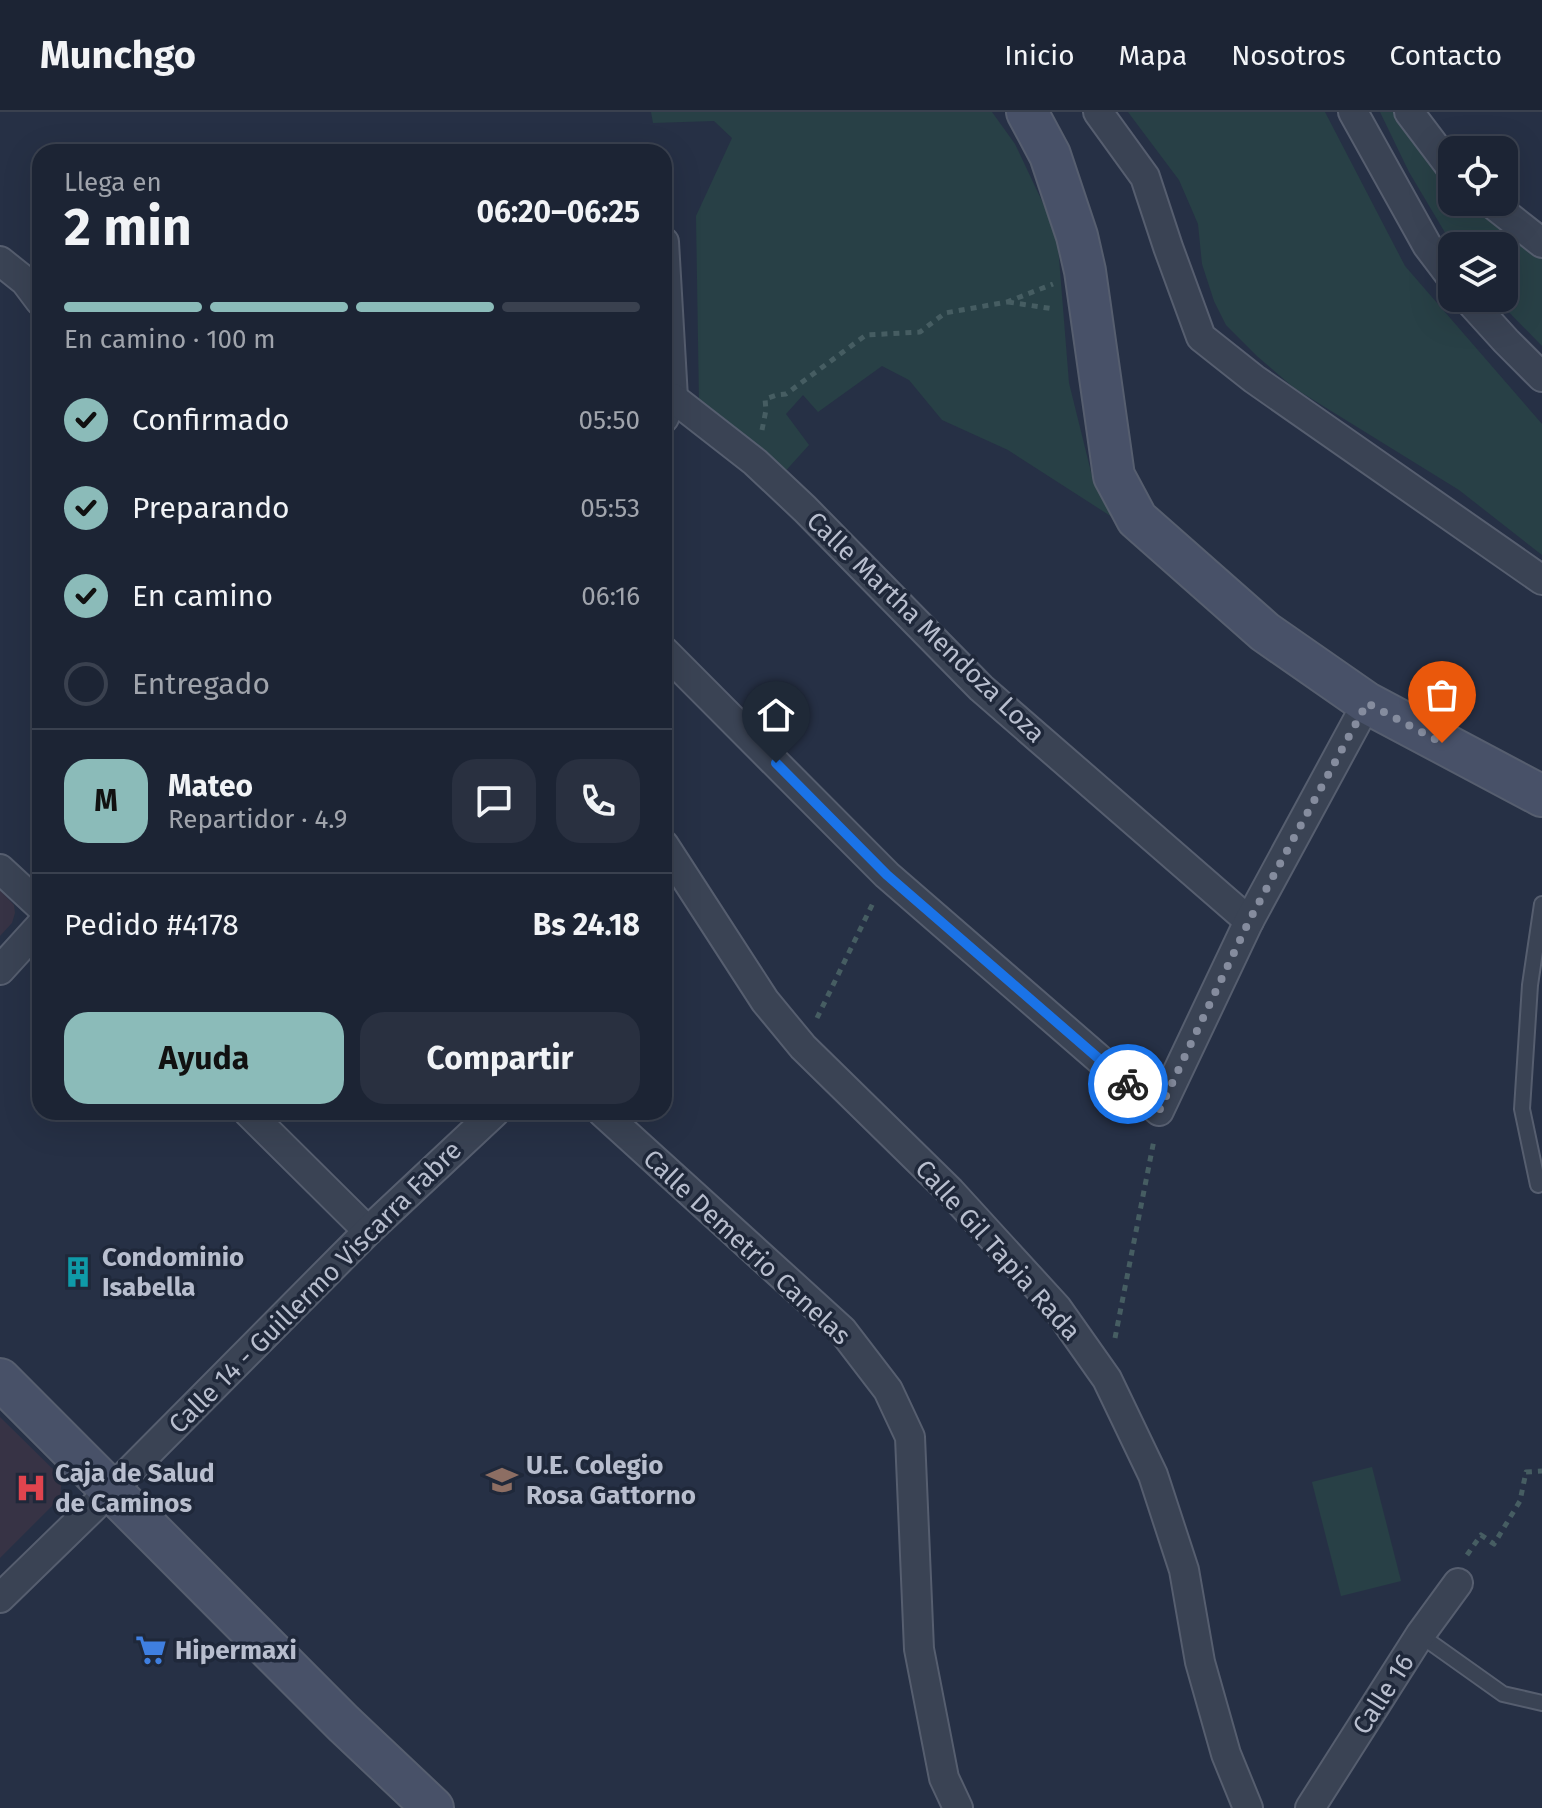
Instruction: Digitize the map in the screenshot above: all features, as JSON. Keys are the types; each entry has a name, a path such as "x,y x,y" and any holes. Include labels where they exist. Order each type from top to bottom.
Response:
{"main road":[{"path":"1027,112 1050,155 1077,236 1085,271 1114,476 1137,519 1265,632 1367,703 1542,796"},
{"path":"0,1379 428,1806"}],"street":[{"path":"1098,112 1145,177 1201,337 1254,379 1542,580"},
{"path":"1353,112 1438,260"},
{"path":"1409,112 1438,150"},
{"path":"1508,216 1542,243"},
{"path":"0,261 32,282"},
{"path":"1480,312 1542,377"},
{"name":"Calle Martha Mendoza Loza","path":"672,408 755,462 981,688 1249,921"},
{"path":"672,659 887,875 1159,1111 1249,921 1367,703"},
{"name":"Calle Gil Tapia Rada","path":"672,857 765,1001 803,1047 950,1191 1057,1308 1107,1379 1153,1475 1184,1570 1200,1662 1226,1754 1248,1808"},
{"path":"0,869 32,899"},
{"path":"0,970 32,935"},
{"path":"256,1120 368,1231"},
{"name":"Calle 14 - Guillermo Viscarra Fabre","path":"0,1598 368,1231 486,1120"},
{"name":"Calle Demetrio Canelas","path":"611,1120 842,1330 888,1390 910,1437 919,1649 944,1778 958,1808"},
{"name":"Calle 16","path":"1310,1808 1420,1635 1458,1583"}],"lane":[{"path":"1538,1185 1522,1109 1530,985 1542,904"},
{"path":"1420,1635 1503,1694 1542,1703"}],"path":[{"path":"755,462 765,420 765,399 786,394 866,335 920,332 945,313 1007,302 1085,271"},
{"path":"1007,302 1090,314"},
{"path":"803,1047 887,875"},
{"path":"1107,1379 1159,1111"},
{"path":"1494,1544 1520,1501 1526,1472 1542,1471"}],"shaded area":[{"path":"0,890 14,905 15,913 12,923 0,936"},
{"name":"Caja de Salud de Caminos","path":"0,1417 62,1478 60,1498 0,1558"}],"green space":[{"path":"651,112 992,112 1015,144 1057,233 1069,383 1093,480 1126,526 1008,450 942,420 909,380 882,366 818,412 803,395 786,414 809,445 781,476 699,402 696,216 732,138 714,121 653,123"},
{"path":"1128,112 1325,112 1405,266 1438,304 1438,312 1445,312 1542,424 1542,555 1459,490 1294,388 1226,325 1202,264 1198,224 1179,180"},
{"path":"1380,112 1403,112 1438,158 1438,216 1495,216 1514,232 1445,232 1409,172"},
{"path":"1518,236 1542,256 1542,346 1509,312 1518,312"},
{"path":"1372,1467 1401,1581 1341,1596 1312,1482"}],"way so far":[{"path":"1128,1084 1159,1111 1249,921 1367,703 1442,743"}],"place":[{"name":"Condominio Isabella","path":"78,1272"},
{"name":"U.E. Colegio Rosa Gattorno","path":"502,1480"},
{"name":"Caja de Salud de Caminos","path":"31,1488"},
{"name":"Hipermaxi","path":"151,1650"}],"route":[{"path":"776,763 887,875 1128,1084"}]}
